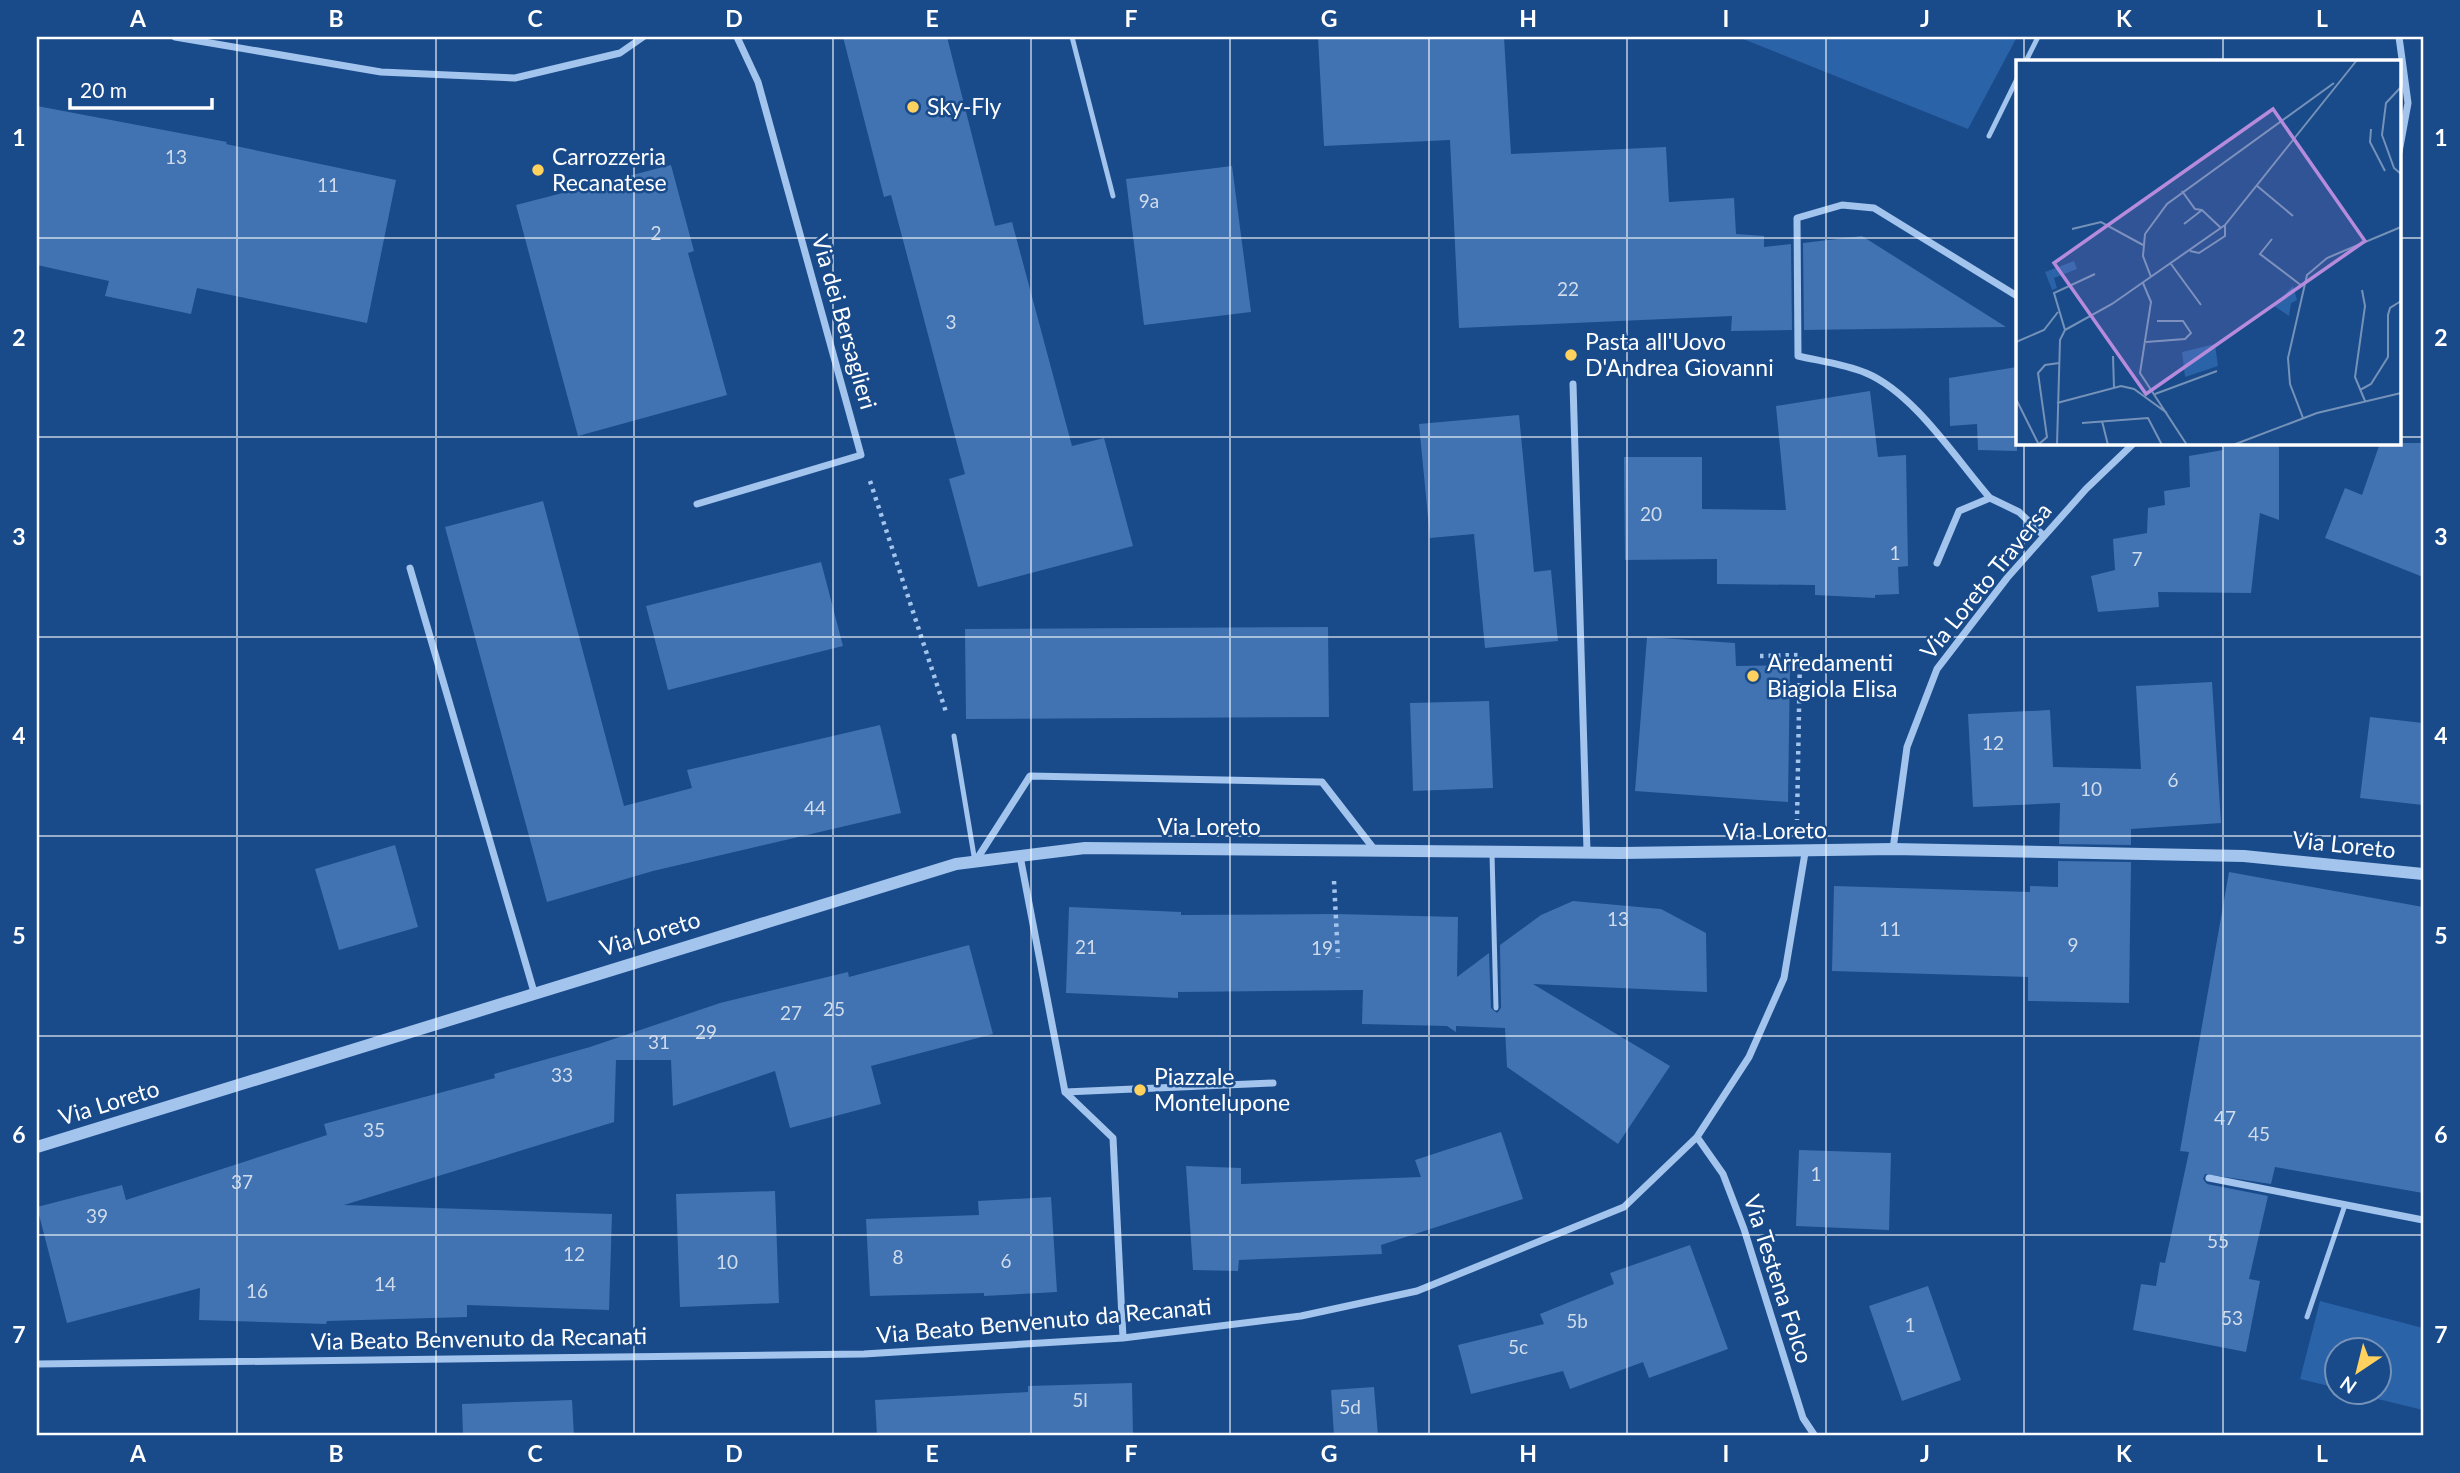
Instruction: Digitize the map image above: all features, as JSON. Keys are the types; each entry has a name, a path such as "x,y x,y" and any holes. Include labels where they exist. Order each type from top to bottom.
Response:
{"street":[{"path":"175,37 381,72 515,78 620,53 643,37"},
{"name":"Via dei Bersaglieri","path":"737,37 758,82 862,455"},
{"path":"2399,37 2408,103 2400,147"},
{"path":"2016,295 1874,208 1842,205 1797,218 1798,356 1866,373 1890,386 1917,411 1990,498 2019,512 2044,536"},
{"path":"1573,384 1587,851"},
{"name":"Via Loreto Traversa","path":"1893,849 1907,747 1937,669 2044,536 2086,489 2133,444"},
{"path":"697,503 862,455"},
{"path":"1937,562 1959,511 1990,498"},
{"path":"410,568 534,992"},
{"path":"975,862 1030,776 1322,782 1374,849"},
{"name":"Via Loreto","path":"37,1147 956,864 1085,848 1801,853 1893,849 2244,856 2423,874"},
{"name":"Via Beato Benvenuto da Recanati","path":"37,1364 864,1354 1123,1338 1301,1316 1418,1291 1624,1207 1697,1137 1749,1056 1784,978 1801,853"},
{"path":"1020,856 1065,1092 1113,1138 1123,1338"},
{"path":"1065,1092 1273,1083"},
{"name":"Via Testena Folco","path":"1697,1137 1723,1174 1744,1229 1803,1418 1815,1436"},
{"path":"2209,1178 2423,1220"}],"lane":[{"path":"1072,37 1113,196"},
{"path":"2026,60 2038,37"},
{"path":"1989,136 2016,81"},
{"path":"954,736 975,862"},
{"path":"1492,851 1496,1008"},
{"path":"2307,1318 2345,1205"}],"path":[{"path":"862,455 954,736"},
{"path":"1760,656 1800,655 1801,853"},
{"path":"1332,849 1338,958"}],"shaded area":[{"path":"1738,37 2017,37 1968,129"},
{"path":"2320,1301 2423,1328 2423,1410 2394,1403 2394,1336 2324,1336 2324,1385 2300,1379"}],"building":[{"path":"843,37 947,37 995,226 1012,222 1072,446 1104,438 1133,546 978,587 949,479 965,474 891,195 884,197"},
{"path":"1318,37 1504,37 1511,154 1666,147 1669,202 1734,198 1736,234 1764,236 1764,247 1791,244 1792,330 1731,331 1732,316 1459,328 1450,140 1324,146"},
{"path":"37,106 227,142 226,144 396,180 367,323 197,288 191,314 105,296 109,281 37,265"},
{"path":"671,165 694,251 688,253 727,395 578,436 516,205"},
{"path":"1232,166 1251,312 1144,325 1126,179"},
{"path":"1862,236 2006,327 1804,330 1803,243"},
{"path":"2016,367 2017,451 1978,450 1977,424 1950,426 1949,378"},
{"path":"1870,391 1878,457 1906,455 1908,566 1898,567 1899,594 1875,595 1875,598 1815,595 1815,585 1717,584 1717,559 1625,560 1624,457 1702,457 1702,509 1786,510 1776,406"},
{"path":"1519,415 1534,572 1551,570 1558,641 1485,648 1474,534 1430,538 1419,424"},
{"path":"2423,443 2423,577 2325,538 2345,488 2362,495 2380,444"},
{"path":"2224,444 2279,444 2279,520 2260,513 2251,593 2158,592 2159,607 2098,612 2091,576 2115,570 2113,539 2147,533 2148,508 2165,505 2164,491 2190,487 2189,456 2223,450"},
{"path":"543,501 624,806 692,788 687,770 880,725 901,813 653,871 547,902 445,527"},
{"path":"821,562 843,646 668,690 646,606"},
{"path":"1328,627 1329,717 966,719 965,629"},
{"path":"1647,637 1735,643 1736,666 1790,665 1788,802 1635,791"},
{"path":"2212,682 2221,823 2131,829 2131,845 2059,844 2060,803 1973,807 1968,714 2050,710 2053,767 2141,769 2136,686"},
{"path":"1489,701 1493,788 1413,791 1410,703"},
{"path":"2370,717 2423,723 2423,805 2360,798"},
{"path":"395,845 418,927 339,950 315,869"},
{"path":"2058,861 2131,862 2129,1003 2028,1001 2028,977 1832,971 1834,886 2030,892 2030,886 2058,887"},
{"path":"2229,872 2423,907 2423,1193 2275,1167 2271,1184 2205,1174 2203,1179 2207,1184 2268,1196 2249,1279 2260,1281 2246,1352 2133,1330 2141,1284 2156,1286 2160,1262 2165,1263 2189,1152 2180,1151"},
{"path":"1573,901 1661,909 1706,933 1707,992 1533,984 1670,1066 1618,1144 1507,1067 1505,1028 1456,1026 1456,1032 1447,1026 1362,1024 1363,990 1178,992 1178,998 1066,993 1069,907 1181,912 1181,915 1335,914 1458,917 1457,977 1489,953 1491,1008 1497,1013 1501,1008 1500,945 1541,915"},
{"path":"969,945 993,1034 871,1066 881,1104 790,1128 775,1071 673,1106 671,1060 616,1060 614,1122 344,1205 612,1214 609,1310 467,1305 467,1317 327,1321 326,1324 199,1320 200,1288 67,1323 37,1207 122,1185 126,1200 327,1135 324,1124 495,1078 494,1074 590,1047 720,1003 848,972 849,977"},
{"path":"1501,1132 1523,1199 1381,1245 1382,1254 1239,1260 1238,1271 1193,1270 1186,1166 1241,1168 1241,1184 1421,1177 1415,1160"},
{"path":"1799,1150 1891,1153 1889,1230 1796,1226"},
{"path":"775,1191 779,1303 680,1307 676,1194"},
{"path":"1051,1197 1057,1292 984,1296 984,1293 870,1296 866,1219 979,1215 978,1201"},
{"path":"1690,1245 1728,1349 1649,1378 1643,1362 1570,1389 1563,1371 1471,1394 1458,1345 1544,1324 1540,1314 1614,1284 1610,1273"},
{"path":"1928,1286 1961,1380 1902,1401 1869,1306"},
{"path":"1132,1383 1133,1436 877,1436 875,1400 1028,1392 1028,1386"},
{"path":"1374,1387 1378,1436 1334,1436 1331,1390"},
{"path":"572,1400 574,1436 463,1436 462,1404"}],"place":[{"name":"Sky-Fly","path":"913,107"},
{"name":"Carrozzeria Recanatese","path":"538,170"},
{"name":"Pasta all'Uovo D'Andrea Giovanni","path":"1571,355"},
{"name":"Arredamenti Biagiola Elisa","path":"1753,676"},
{"name":"Piazzale Montelupone","path":"1140,1090"}]}
